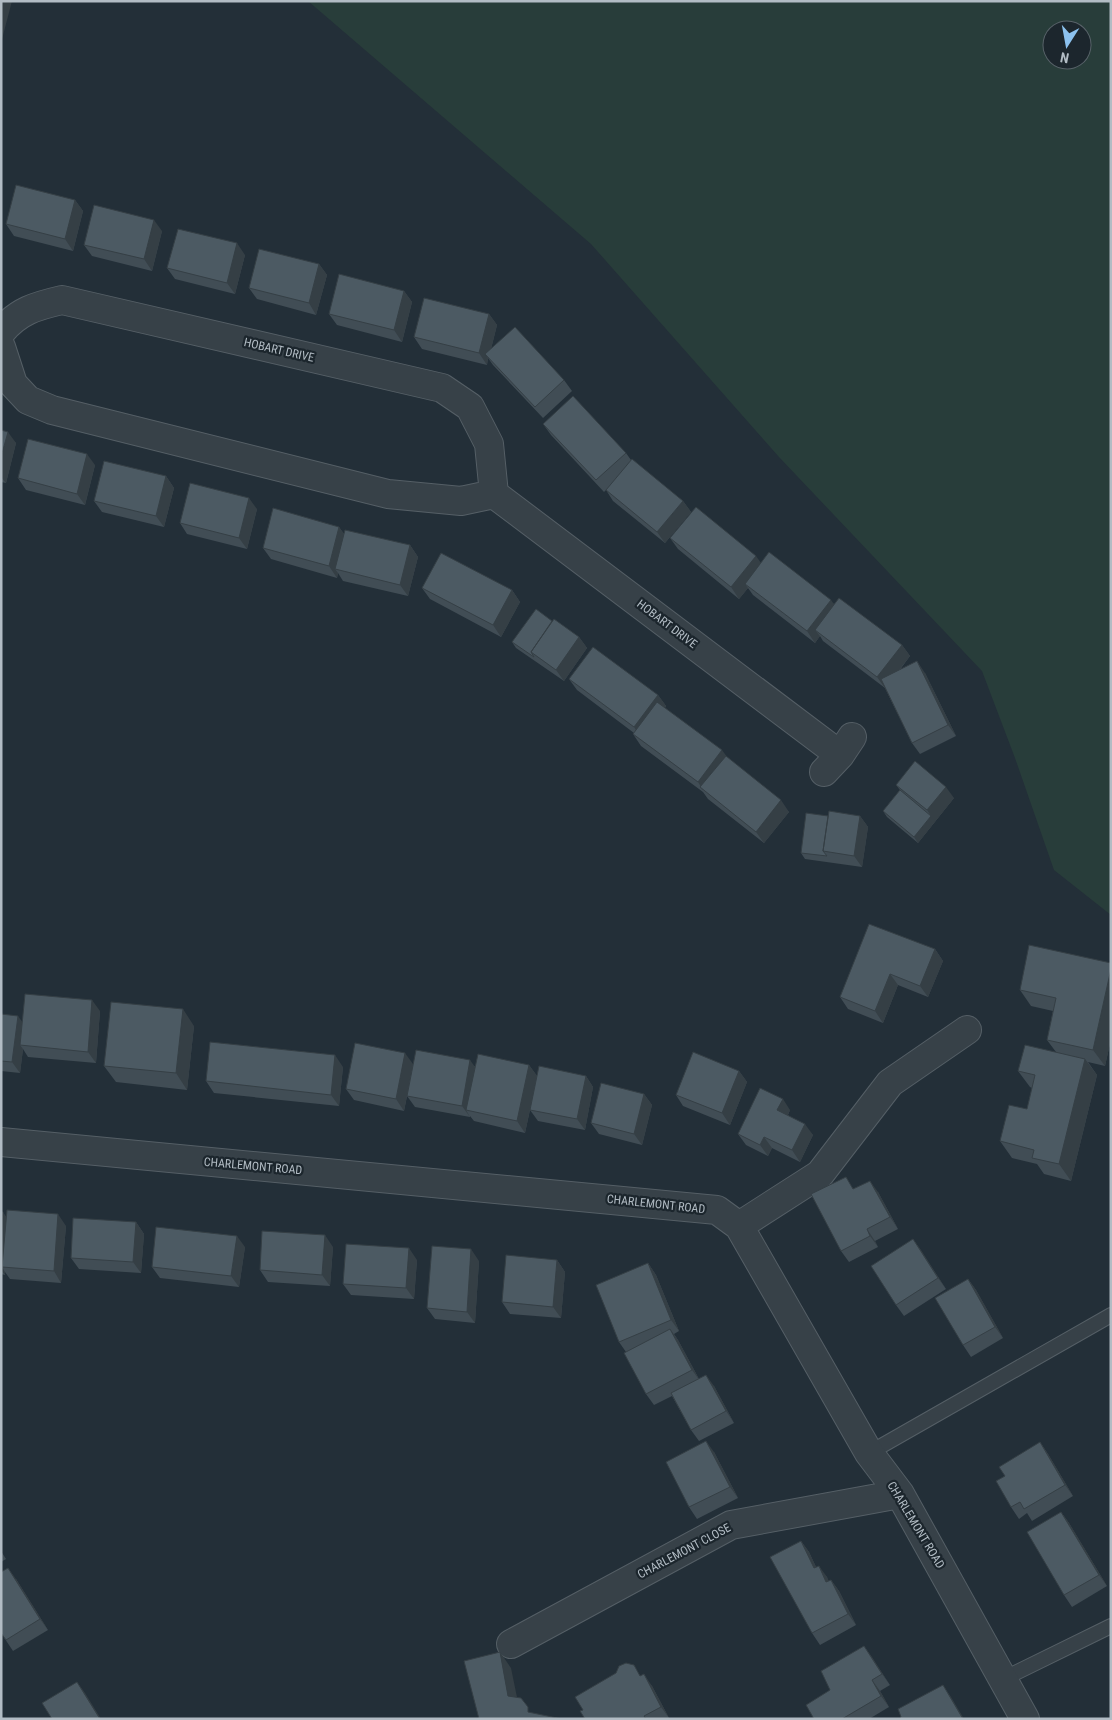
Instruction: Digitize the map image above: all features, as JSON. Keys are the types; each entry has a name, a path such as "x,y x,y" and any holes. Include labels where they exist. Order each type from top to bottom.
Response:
{"street":[{"name":"HOBART DRIVE","path":"1,332 10,320 33,307 62,300 442,388 470,407 489,444 494,494 839,755"},
{"path":"1,347 13,384 28,400 52,410 388,494 461,501 494,494"},
{"path":"739,1226 820,1174 890,1083 967,1030"},
{"name":"CHARLEMONT ROAD","path":"1,1142 717,1210 739,1226 870,1453 900,1494 1025,1719"},
{"name":"CHARLEMONT CLOSE","path":"511,1644 732,1525 900,1494"}],"lane":[{"path":"870,1453 1111,1315"},
{"path":"1003,1679 1111,1626"}],"green space":[{"path":"308,1 1111,1 1111,915 1054,870 982,671 779,457 591,244"}],"building":[{"path":"16,185 75,200 65,239 6,224"},
{"path":"94,205 154,220 144,259 84,245"},
{"path":"178,229 237,243 227,283 167,268"},
{"path":"259,249 319,264 309,303 249,288"},
{"path":"339,274 404,291 394,330 329,314"},
{"path":"424,298 489,314 479,353 414,337"},
{"path":"515,327 564,380 535,407 485,354"},
{"path":"573,396 626,453 596,480 543,424"},
{"path":"1,430 8,432 1,457"},
{"path":"28,439 87,454 77,494 18,478"},
{"path":"632,459 683,501 657,532 606,490"},
{"path":"104,461 166,476 156,516 94,501"},
{"path":"190,483 249,498 239,538 180,523"},
{"path":"696,507 756,556 731,587 670,538"},
{"path":"273,508 339,527 329,566 263,548"},
{"path":"345,530 410,545 400,585 335,569"},
{"path":"769,552 831,600 807,631 745,584"},
{"path":"441,553 512,590 493,625 422,588"},
{"path":"839,598 902,645 877,677 815,630"},
{"path":"536,609 552,621 531,652 534,657 512,642"},
{"path":"554,619 579,637 556,670 531,652"},
{"path":"593,647 658,695 634,727 569,679"},
{"path":"917,661 948,725 912,743 881,679"},
{"path":"657,702 722,750 698,782 633,734"},
{"path":"726,756 781,800 756,832 700,787"},
{"path":"915,761 946,787 927,810 896,785"},
{"path":"900,790 931,816 914,837 883,811"},
{"path":"829,811 860,816 854,856 823,851"},
{"path":"806,813 828,816 823,851 827,856 801,853"},
{"path":"869,924 935,949 920,986 890,974 875,1011 840,997"},
{"path":"1029,945 1111,963 1093,1050 1047,1040 1056,998 1020,990"},
{"path":"25,994 92,1000 88,1052 20,1045"},
{"path":"111,1002 183,1009 176,1073 104,1066"},
{"path":"1,1014 18,1016 12,1062 1,1061"},
{"path":"210,1042 335,1055 331,1095 206,1081"},
{"path":"355,1043 405,1053 396,1099 346,1089"},
{"path":"1025,1045 1085,1059 1059,1164 1032,1158 1034,1150 1000,1141 1009,1105 1027,1109 1035,1075 1018,1071"},
{"path":"416,1050 470,1060 462,1106 407,1096"},
{"path":"693,1052 739,1071 722,1113 676,1095"},
{"path":"478,1054 529,1065 517,1121 466,1110"},
{"path":"539,1066 586,1076 577,1119 530,1110"},
{"path":"601,1083 644,1094 634,1134 591,1123"},
{"path":"760,1088 783,1099 777,1110 805,1124 792,1150 764,1137 760,1145 738,1134"},
{"path":"846,1177 853,1189 870,1181 890,1217 867,1229 870,1236 841,1251 811,1194"},
{"path":"7,1210 58,1214 54,1271 2,1267"},
{"path":"73,1218 136,1222 133,1262 71,1258"},
{"path":"156,1227 237,1236 231,1276 152,1267"},
{"path":"262,1231 325,1235 322,1275 260,1270"},
{"path":"913,1239 938,1278 896,1305 871,1266"},
{"path":"346,1244 409,1248 406,1288 343,1284"},
{"path":"432,1246 471,1249 467,1312 427,1308"},
{"path":"506,1255 557,1260 553,1307 502,1302"},
{"path":"648,1263 671,1320 619,1342 596,1285"},
{"path":"968,1279 995,1327 963,1345 935,1298"},
{"path":"670,1329 692,1370 646,1394 624,1353"},
{"path":"706,1375 726,1411 691,1430 671,1393"},
{"path":"706,1441 730,1487 689,1507 666,1462"},
{"path":"1040,1442 1065,1485 1024,1509 1020,1502 1011,1507 996,1481 1005,1476 999,1467"},
{"path":"1061,1512 1099,1575 1064,1595 1027,1532"},
{"path":"801,1541 814,1568 819,1566 826,1582 831,1580 848,1614 812,1633 770,1557"},
{"path":"8,1568 40,1619 6,1640 1,1633 1,1572"},
{"path":"864,1646 882,1674 872,1680 881,1696 842,1719 814,1719 806,1705 830,1690 821,1671"},
{"path":"500,1652 508,1696 521,1698 528,1707 528,1712 562,1719 479,1719 464,1661"},
{"path":"626,1663 634,1665 640,1676 644,1674 661,1707 644,1716 646,1719 585,1719 580,1711 583,1710 575,1697 616,1673 619,1666"},
{"path":"77,1682 100,1719 52,1719 42,1703"},
{"path":"943,1685 963,1719 899,1719 901,1717 898,1709"}]}
